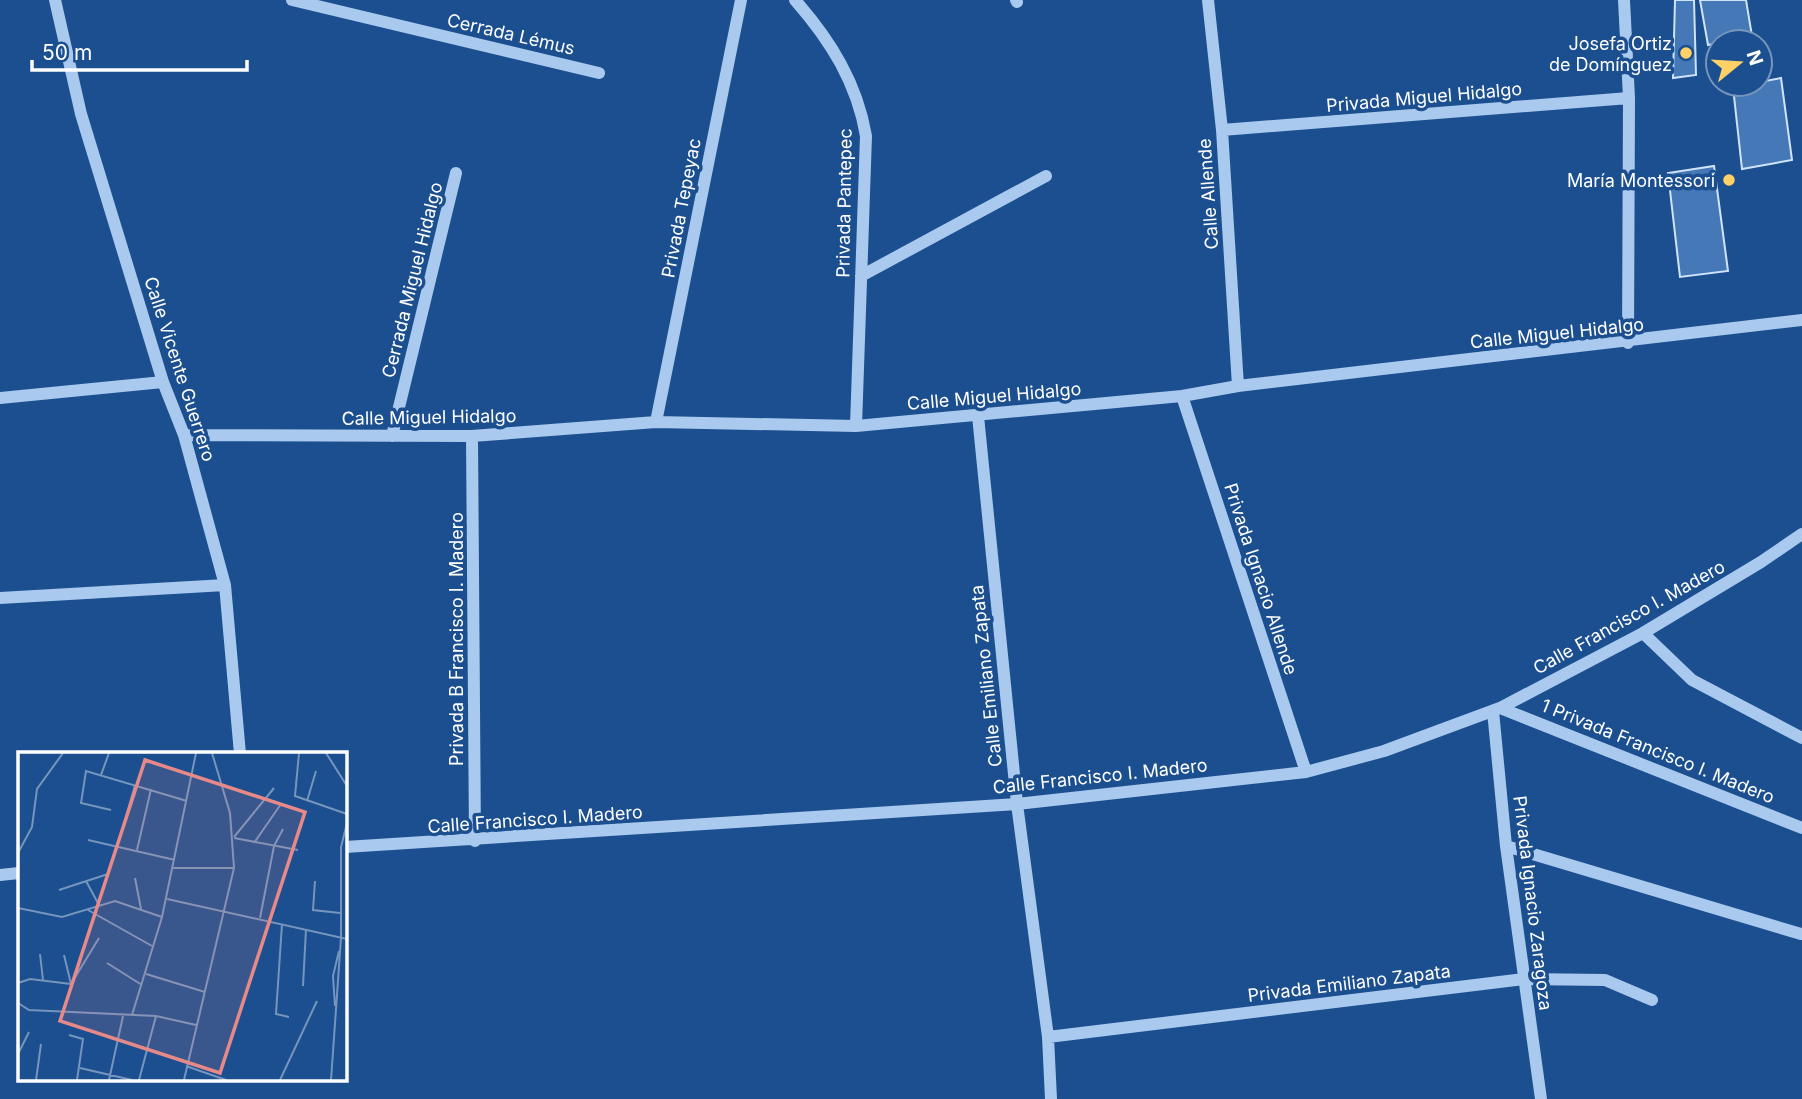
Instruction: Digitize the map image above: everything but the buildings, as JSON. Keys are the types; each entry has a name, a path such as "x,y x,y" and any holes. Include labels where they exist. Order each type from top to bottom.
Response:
{"street":[{"name":"Calle Vicente Guerrero","path":"55,0 81,114 163,382 184,435 225,585 240,752"},
{"name":"Cerrada Lémus","path":"292,0 599,73"},
{"name":"Privada Tepeyac","path":"656,422 741,0"},
{"name":"Calle Allende","path":"1208,0 1222,130 1238,386"},
{"path":"1624,0 1629,98 1628,343"},
{"name":"Privada Pantepec","path":"803,3 847,72 860,101 866,136 856,426"},
{"name":"Privada Miguel Hidalgo","path":"1222,130 1629,98"},
{"name":"Cerrada Miguel Hidalgo","path":"392,436 456,173"},
{"path":"861,276 1046,176"},
{"name":"Calle Miguel Hidalgo","path":"184,435 472,436 656,422 856,426 1182,396 1238,386 1628,343 1802,320"},
{"path":"0,398 163,382"},
{"name":"Privada Ignacio Allende","path":"1182,396 1306,772"},
{"name":"Calle Emiliano Zapata","path":"978,415 1017,804 1048,1037 1051,1099"},
{"name":"Privada B Francisco I. Madero","path":"472,436 475,841"},
{"name":"Calle Francisco I. Madero","path":"346,847 475,841 1017,804 1306,772 1384,751 1497,709 1643,633 1802,534"},
{"path":"0,598 225,585"},
{"path":"1643,633 1692,680 1802,738"},
{"name":"1 Privada Francisco I. Madero","path":"1497,709 1802,828"},
{"name":"Privada Ignacio Zaragoza","path":"1497,709 1506,846 1541,1099"},
{"path":"1506,846 1801,934"},
{"path":"0,875 18,873"},
{"name":"Privada Emiliano Zapata","path":"1048,1037 1524,979 1605,980 1652,1000"}],"place":[{"name":"Josefa Ortiz de Domínguez","path":"1686,53"},
{"name":"María Montessori","path":"1729,180"}]}
